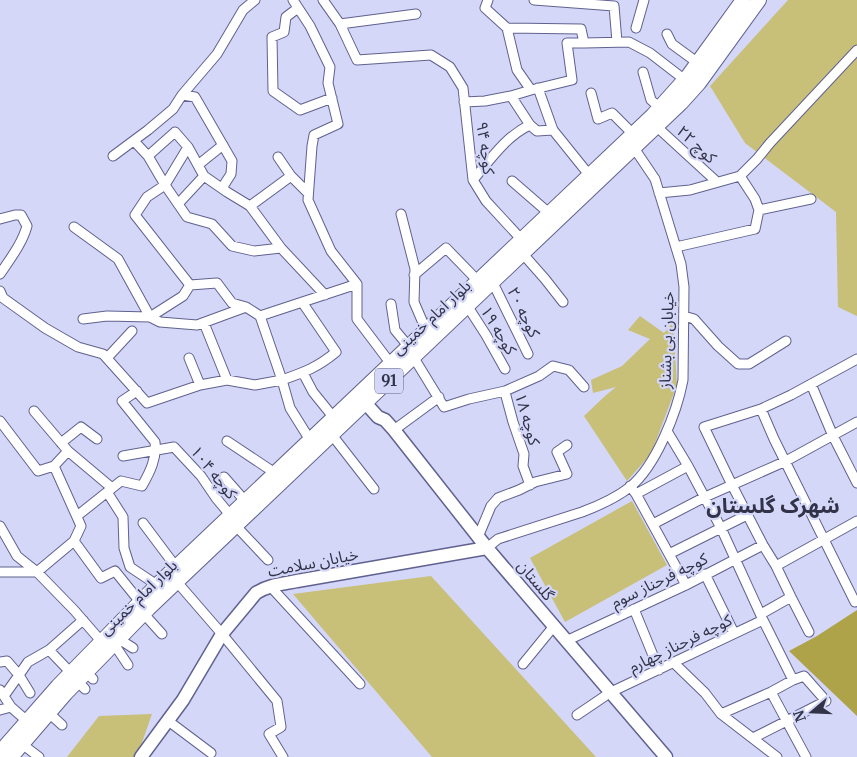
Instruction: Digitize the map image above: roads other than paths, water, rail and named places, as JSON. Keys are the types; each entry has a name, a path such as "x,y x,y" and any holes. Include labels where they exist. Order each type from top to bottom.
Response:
{"main road":[{"name":"بلوار امام خمینی","path":"142,608 177,582 234,521 246,502 310,440 334,418 365,396 411,352 468,307 493,283 525,247 634,142 745,6 760,0"},
{"name":"بلوار امام خمینی","path":"11,757 49,713 82,679 93,657 142,608 157,585 234,521 332,435 391,364 411,352 426,330 478,281 525,247 550,214 590,176 657,127 681,103 699,83 745,6"},
{"name":"گلستان","path":"365,396 378,417 385,420 394,430 487,548 666,757"},
{"name":"خیابان سلامت","path":"142,756 183,700 222,634 256,593 262,589 270,586 487,548"},
{"name":"بلوار امام خمینی","path":"0,752 40,705 82,679"}],"street":[{"path":"113,156 173,110 182,95 217,54 243,10 255,0"},
{"path":"323,0 340,24 416,14"},
{"path":"488,0 485,8 507,28 517,70 534,89 552,130 590,176"},
{"path":"534,0 613,3 617,42"},
{"path":"636,28 644,0"},
{"path":"332,98 300,110 273,91 272,37 284,32 286,16 295,4 310,26 330,67 328,83 332,98 338,124 314,135 308,200 331,251 357,284 357,319 391,364"},
{"name":"کوچه ۹۴","path":"340,24 357,60 431,55 450,67 463,88 473,180 486,202 525,247 545,279 563,302"},
{"path":"507,28 581,30 584,43"},
{"path":"667,34 672,44 698,63"},
{"path":"464,102 485,101 511,96 572,80 568,43 629,42 650,54 685,80"},
{"path":"659,193 690,190 740,176 857,50"},
{"path":"643,72 651,100 660,108"},
{"name":"خیابان بی بشناز","path":"487,548 498,539 582,512 633,490 651,462 667,431 680,392 682,380 684,287 681,264 676,247 654,179 634,142 612,113 598,119 591,93"},
{"path":"182,95 195,97 232,161 231,174 222,188"},
{"path":"511,96 530,125 537,131 552,130"},
{"path":"163,118 188,148 204,176 250,206 281,248 325,295"},
{"path":"473,180 501,147 521,129 530,125"},
{"name":"کوچ ۲۲","path":"657,127 717,182"},
{"path":"148,156 175,132"},
{"path":"134,141 148,156 187,217 212,224 232,246 254,251 281,248"},
{"path":"198,165 222,145"},
{"path":"188,148 165,185 147,197 135,215 190,285"},
{"path":"278,157 290,176 308,193"},
{"path":"178,204 204,176"},
{"path":"250,206 290,176"},
{"path":"676,247 755,229 759,210 755,199 740,176"},
{"path":"512,181 550,214"},
{"path":"759,210 811,199"},
{"path":"401,214 414,269 414,302 426,330"},
{"path":"0,218 21,215 27,226 19,247 0,274"},
{"path":"74,227 118,259 150,317"},
{"path":"414,275 446,248 478,281"},
{"path":"190,285 217,283 232,303 246,306 260,316 290,408 310,440"},
{"name":"کوچه ۲۰","path":"493,283 528,354"},
{"path":"260,316 357,284"},
{"path":"150,317 183,296 190,285"},
{"path":"0,290 3,298 45,328 78,347 103,354 147,403 200,385 226,380 255,385 282,380 308,371 325,362 336,352 302,302"},
{"path":"391,304 395,330 439,398 394,430"},
{"path":"82,319 107,316 150,317 160,322 197,325 246,306"},
{"name":"کوچه ۱۹","path":"468,307 505,369"},
{"path":"684,316 694,319 718,346 738,364 749,364 786,341"},
{"path":"204,323 226,380"},
{"path":"107,358 132,331"},
{"path":"189,358 200,385"},
{"path":"809,632 776,566 747,515 704,427 761,409 856,362"},
{"path":"506,391 539,376 552,366 569,370 584,387"},
{"path":"303,373 313,392 334,418"},
{"path":"812,384 833,436 857,483"},
{"path":"77,516 121,481 142,486 151,470 156,450 155,442 122,401 137,391"},
{"name":"کوچه ۱۸","path":"439,398 444,407 506,391 513,422 524,454 523,466 530,485"},
{"path":"761,409 824,540 855,602 857,601"},
{"path":"34,411 68,451 109,490 123,517 124,548 130,567 157,585"},
{"path":"0,421 38,471 54,466 68,451"},
{"path":"653,524 705,497 786,461 857,422"},
{"path":"61,443 81,427 97,439"},
{"path":"667,431 722,528 793,680"},
{"path":"332,435 374,489"},
{"path":"227,441 275,473"},
{"path":"478,537 490,506 498,498 535,482 567,474 557,452 567,445"},
{"name":"کوچه ۱۰۴","path":"156,450 174,447 201,476 234,521 268,560"},
{"path":"123,456 156,450"},
{"path":"0,572 37,572 74,541 81,526 54,466"},
{"path":"686,585 633,490 688,466"},
{"path":"224,477 246,502"},
{"path":"669,554 747,515"},
{"path":"776,566 857,522"},
{"path":"143,523 176,568"},
{"path":"0,526 17,556 37,572 82,620 111,641 133,648"},
{"path":"74,541 101,578 114,571 162,634"},
{"name":"کوچه فرحناز سوم","path":"566,641 686,585 764,545"},
{"path":"705,574 734,634"},
{"path":"177,582 277,701 281,727 268,734 283,757"},
{"path":"270,586 360,684"},
{"name":"کوچه فرحناز چهارم","path":"577,715 611,692 734,634 791,598"},
{"path":"634,609 659,670"},
{"path":"27,721 11,707 2,693 19,676 28,662 49,650 82,620"},
{"path":"523,664 554,626"},
{"path":"111,641 128,665"},
{"path":"49,650 82,679"},
{"path":"0,662 7,661 30,693"},
{"path":"674,663 705,693 721,714 777,757"},
{"path":"721,714 804,676 826,701 753,738"},
{"path":"771,692 806,757"},
{"path":"0,710 11,707"},
{"path":"49,713 62,725"},
{"path":"168,720 211,753"},
{"path":"22,744 39,757"}],"district":[{"name":"شهرک گلستان","path":"773,506"}]}
